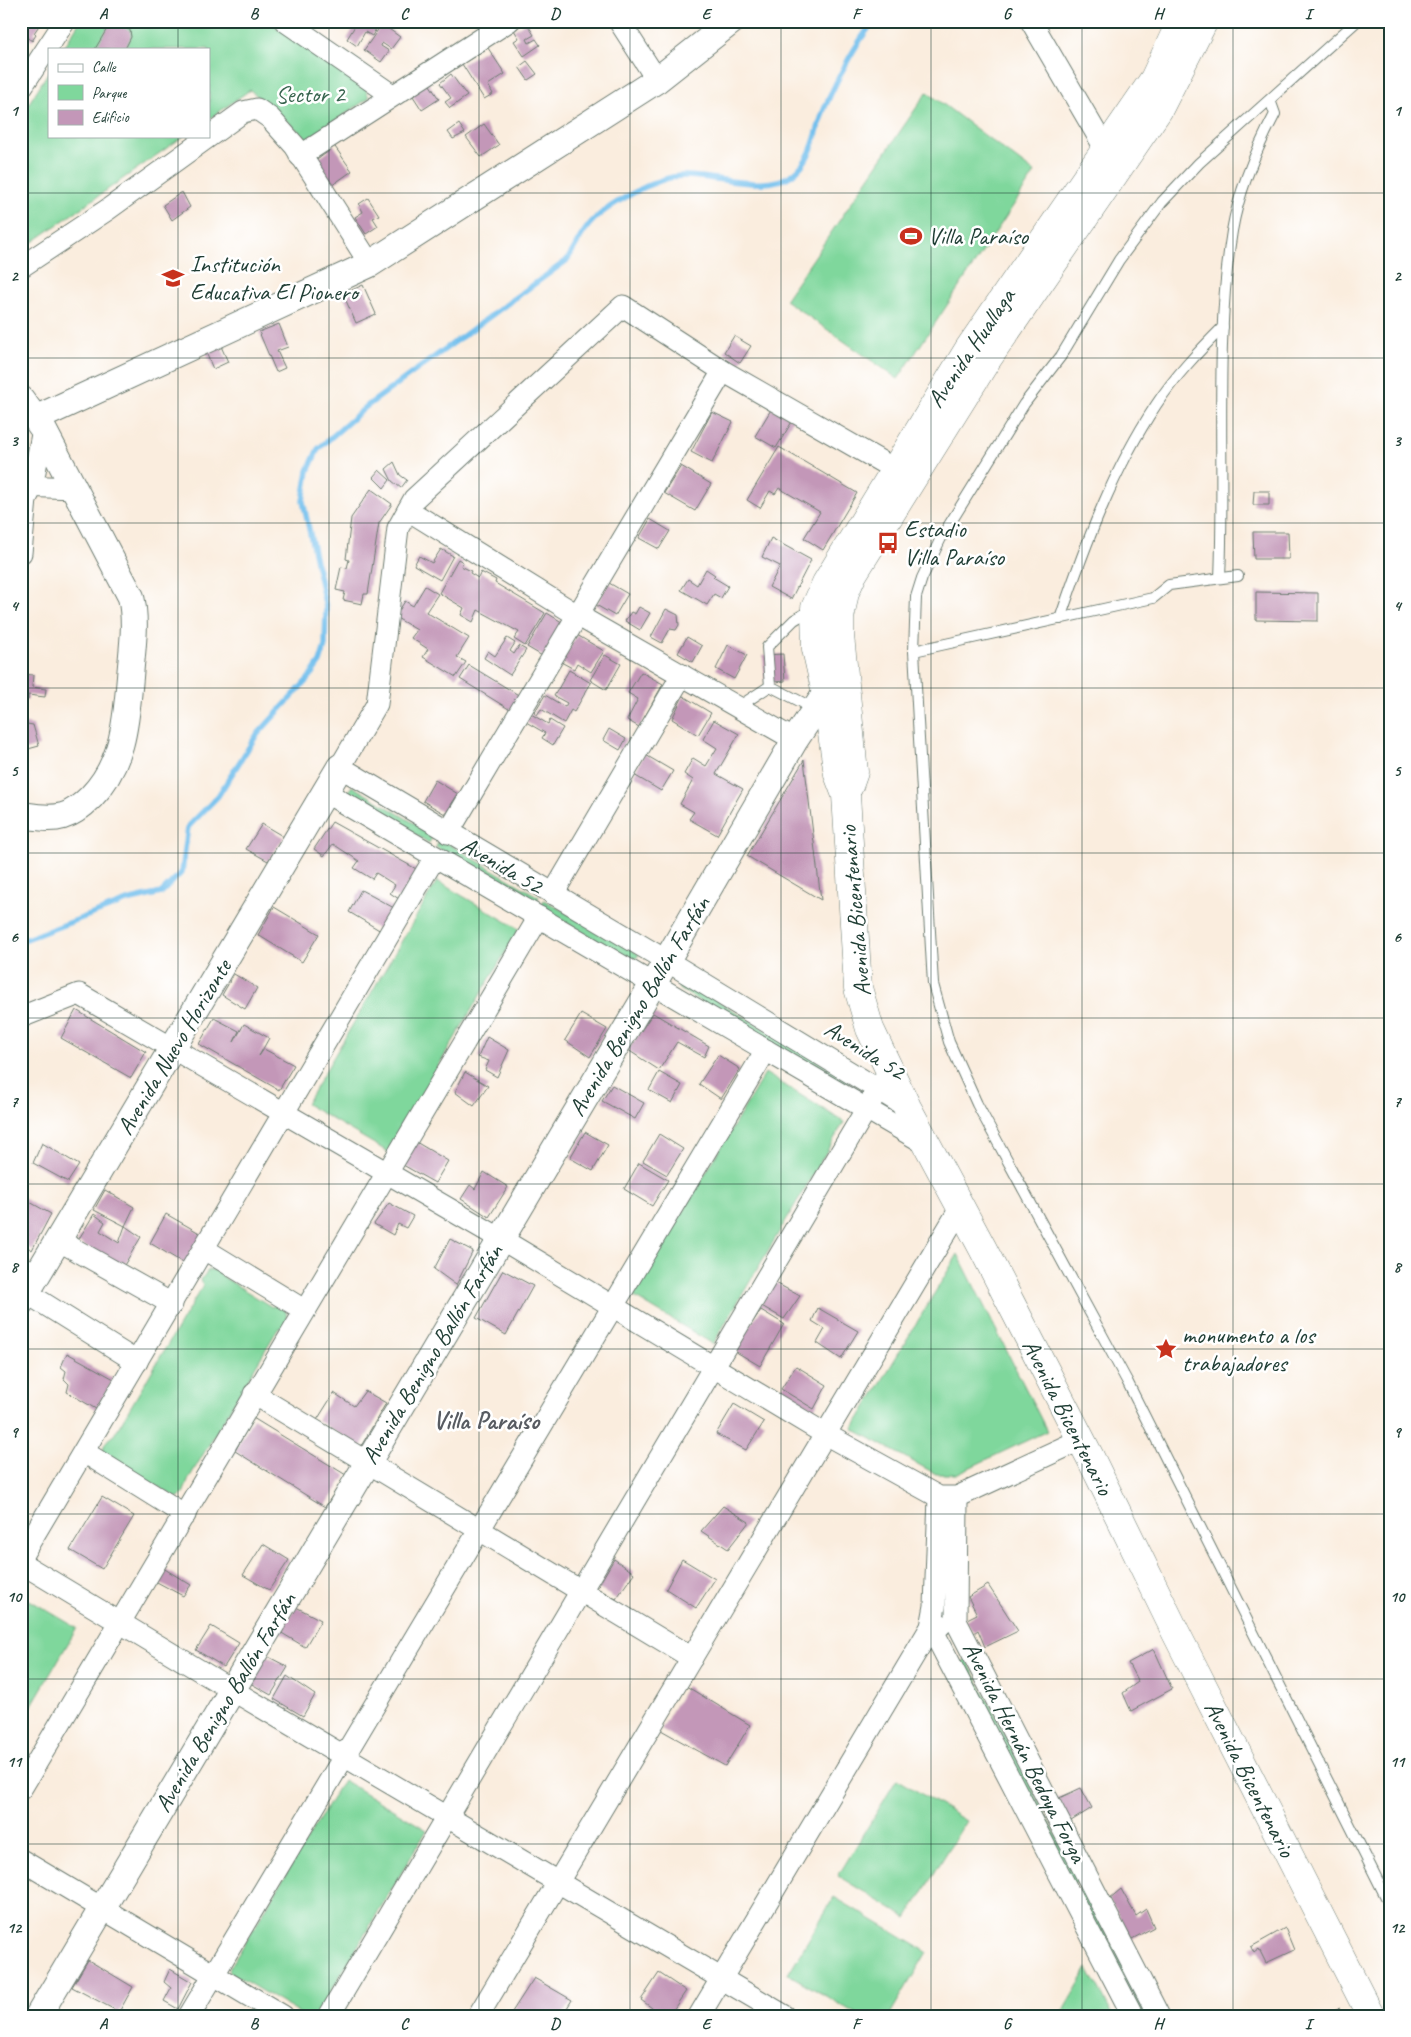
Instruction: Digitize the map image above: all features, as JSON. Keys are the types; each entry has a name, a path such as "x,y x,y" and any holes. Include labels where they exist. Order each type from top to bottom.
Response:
{"main road":[{"name":"Avenida Huallaga","path":"1113,157 1154,79 1181,21"},
{"name":"Avenida Huallaga","path":"844,673 840,618 845,592 968,350 1113,157 1160,109 1204,21"},
{"name":"Avenida Huallaga","path":"820,701 816,649 816,608 826,583 904,475"},
{"name":"Avenida Bicentenario","path":"844,673 854,772 846,795"},
{"name":"Avenida Bicentenario","path":"820,701 846,795 858,988 884,1079 906,1107 961,1207 1369,2015"}],"street":[{"path":"21,88 65,21"},
{"path":"285,21 392,95"},
{"path":"619,21 657,80"},
{"path":"34,416 370,264 657,80 732,21"},
{"path":"1031,21 1113,157"},
{"path":"300,156 502,23"},
{"path":"210,136 243,112 257,109 270,118 295,146 370,264"},
{"path":"21,267 107,210 207,138"},
{"path":"340,767 377,704 398,528 414,498 623,306 723,371 904,475"},
{"path":"448,833 723,371"},
{"path":"21,553 34,416"},
{"path":"21,815 52,818 64,816 83,805 98,790 115,762 125,731 134,612 131,597 75,488 34,416"},
{"path":"27,486 75,488"},
{"path":"408,510 577,615 795,740"},
{"name":"Avenida Benigno Ballón Farfán","path":"38,2016 667,961 795,740 820,701 844,673"},
{"path":"553,894 682,675"},
{"name":"Avenida Nuevo Horizonte","path":"27,1284 58,1240 340,767"},
{"name":"Avenida 52","path":"340,767 448,833 667,961 884,1079"},
{"name":"Avenida 52","path":"325,792 928,1145"},
{"path":"21,1557 435,857"},
{"path":"21,1789 539,917"},
{"path":"21,1018 79,994 500,1239 825,1434 948,1497 1080,1440"},
{"path":"189,2016 343,1754 766,1050"},
{"path":"329,2016 445,1816 715,1368 884,1079"},
{"path":"478,2016 961,1207"},
{"path":"58,1240 172,1304"},
{"path":"204,1249 304,1310"},
{"path":"27,1284 137,1362"},
{"path":"254,1394 367,1464 692,1658"},
{"path":"84,1452 185,1514"},
{"name":"Avenida Hernán Bedoya Forga","path":"948,1497 956,1621 1159,2016"},
{"name":"Avenida Hernán Bedoya Forga","path":"948,1497 931,1627 1133,2016"},
{"path":"21,1563 232,1690 722,1977 785,2016"},
{"path":"699,2016 931,1627 956,1621"},
{"path":"21,1860 283,2016"}],"lane":[{"path":"1357,21 1176,185 1146,222 1092,302 1062,356 1024,404 941,538 922,578 916,597 914,651 933,984 949,1042 999,1145 1127,1381 1390,1905"},
{"path":"1220,578 1223,508 1223,327 1232,230 1244,183 1275,114 1270,100"},
{"path":"1060,619 1083,553 1136,436 1162,396 1195,355 1223,327"},
{"path":"914,651 1152,598 1168,585 1238,576"},
{"path":"770,686 767,647 794,620 816,608"},
{"path":"738,707 770,686 820,701"}],"green space":[{"name":"Sector 2","path":"80,21 268,21 366,89 369,98 308,139 250,90 210,118 210,48 64,48"},
{"path":"48,73 48,138 181,138 21,250 21,116"},
{"name":"Villa Paraíso","path":"927,92 1035,173 898,379 785,300"},
{"path":"21,420 31,437 26,471 21,475"},
{"path":"352,786 434,835 429,843 347,793"},
{"path":"440,839 539,897 534,905 436,847"},
{"path":"437,881 519,929 388,1152 306,1104"},
{"path":"544,900 639,954 634,962 540,908"},
{"path":"683,980 849,1080 844,1089 678,988"},
{"path":"765,1073 844,1122 713,1344 633,1296"},
{"path":"958,1254 1047,1431 956,1474 936,1474 853,1429"},
{"path":"208,1270 216,1270 225,1278 272,1307 275,1305 286,1311 287,1320 284,1327 279,1328 276,1332 188,1480 183,1494 177,1498 103,1454 103,1451 106,1443 114,1435 203,1285 201,1280"},
{"path":"26,1598 77,1628 29,1710 21,1705 21,1606"},
{"path":"967,1660 1079,1880 1071,1884 959,1664"},
{"path":"897,1779 966,1821 907,1918 838,1876"},
{"path":"343,1780 427,1830 316,2016 304,2016 228,1971"},
{"path":"1084,1889 1149,2016 1140,2016 1076,1893"},
{"path":"834,1897 927,1952 889,2016 860,2016 788,1974"},
{"path":"1088,1968 1113,2016 1060,2016"}],"building":[{"path":"21,21 42,21 34,33 36,35 32,41 21,33"},
{"path":"358,21 368,21 377,27 372,36 365,32 357,46 347,39"},
{"path":"111,22 130,30 131,37 126,48 96,48"},
{"path":"526,22 534,35 527,39 529,43 536,39 540,45 524,56 514,41 519,38 514,30"},
{"path":"382,24 400,37 391,49 382,43 381,46 389,51 381,62 364,50"},
{"path":"488,48 505,74 488,85 493,94 484,99 462,64"},
{"path":"527,61 537,74 528,80 519,67"},
{"path":"451,74 467,96 450,108 445,102 451,98 440,83"},
{"path":"428,82 439,99 422,110 411,93"},
{"path":"459,124 465,133 453,139 448,132"},
{"path":"484,124 499,145 481,157 466,137"},
{"path":"333,144 352,171 331,186 314,162 329,151 327,148"},
{"path":"182,192 190,207 172,220 163,205"},
{"path":"368,198 379,215 373,218 378,226 366,234 355,217 363,212 359,204"},
{"path":"363,285 376,314 356,323 343,294"},
{"path":"279,324 288,347 277,351 285,368 276,372 259,332"},
{"path":"734,336 751,346 740,363 724,352"},
{"path":"220,344 228,362 213,369 205,350"},
{"path":"772,408 793,420 776,448 755,436"},
{"path":"712,412 733,422 712,463 691,452"},
{"path":"779,447 857,493 823,550 804,538 820,512 779,488 775,494 770,491 760,508 747,500"},
{"path":"394,462 400,475 407,480 401,488 392,481 386,469"},
{"path":"681,466 711,484 695,511 664,493"},
{"path":"379,470 390,480 384,488 373,477"},
{"path":"371,489 392,504 379,523 368,594 364,594 362,604 343,600 345,592 336,590 341,567 347,568 349,560 346,559 351,518"},
{"path":"1254,491 1269,491 1269,505 1253,505"},
{"path":"650,519 670,531 659,549 639,538"},
{"path":"1253,532 1288,532 1289,559 1254,559"},
{"path":"771,538 811,560 791,599 769,587 780,566 762,557"},
{"path":"441,549 453,556 440,580 414,565 419,556 432,563"},
{"path":"458,559 463,562 461,566 471,571 470,573 478,578 481,572 496,580 495,583 545,613 525,646 514,639 519,632 478,610 473,622 461,615 464,608 439,593"},
{"path":"706,569 715,575 713,577 728,586 721,598 714,594 707,605 681,590 688,579 697,585"},
{"path":"609,583 628,594 615,616 596,605"},
{"path":"425,586 438,594 426,612 469,638 457,657 466,662 456,677 423,657 428,649 411,638 417,630 395,617 405,601 413,606"},
{"path":"1256,592 1318,593 1318,621 1256,620"},
{"path":"639,607 650,613 640,630 625,621 631,612 635,614"},
{"path":"666,609 678,615 679,625 676,630 670,629 662,643 651,637"},
{"path":"547,613 565,624 544,657 527,647"},
{"path":"577,635 604,651 591,672 577,663 574,669 561,662"},
{"path":"687,637 702,646 693,662 678,653"},
{"path":"507,638 515,643 510,651 514,654 519,646 526,650 510,675 484,658 488,651 495,656"},
{"path":"728,645 747,655 734,679 716,669"},
{"path":"783,654 785,681 765,683 763,655"},
{"path":"605,655 621,664 606,690 590,680"},
{"path":"469,665 520,696 512,711 460,679"},
{"path":"569,670 591,683 574,712 571,710 564,723 541,709 537,715 534,713 545,695 565,707 567,703 554,696"},
{"path":"641,672 663,684 639,727 627,720 638,699 628,693"},
{"path":"21,674 33,675 32,687 46,689 45,697 28,695 28,700 21,699"},
{"path":"683,696 711,713 698,735 672,719"},
{"path":"531,714 548,724 550,720 563,728 553,745 542,738 545,733 526,722"},
{"path":"714,720 739,734 716,774 743,789 717,835 689,819 694,812 680,804 693,780 684,774 693,758 706,766 717,748 703,739"},
{"path":"21,723 33,725 39,746 21,751"},
{"path":"609,729 626,739 620,750 603,740"},
{"path":"644,754 673,771 661,791 634,775"},
{"path":"804,760 821,900 747,856"},
{"path":"435,780 458,794 445,814 423,801"},
{"path":"332,822 418,870 399,899 390,893 395,885 376,873 372,879 354,868 359,861 333,844 324,856 314,849"},
{"path":"262,824 284,837 268,861 246,849"},
{"path":"361,890 394,908 381,931 349,912"},
{"path":"274,907 319,934 302,962 258,935"},
{"path":"234,974 257,988 245,1009 222,995"},
{"path":"76,1010 146,1052 131,1078 61,1038"},
{"path":"653,1013 709,1046 704,1057 677,1042 659,1070 628,1050"},
{"path":"581,1014 607,1029 590,1057 565,1040"},
{"path":"214,1018 239,1031 234,1042 244,1024 269,1038 259,1056 264,1049 294,1065 279,1090 199,1044"},
{"path":"487,1037 509,1050 497,1077 485,1070 489,1061 478,1057"},
{"path":"718,1055 740,1069 721,1099 699,1084"},
{"path":"465,1072 488,1086 474,1106 455,1092"},
{"path":"659,1072 682,1085 672,1103 649,1090"},
{"path":"612,1085 644,1103 635,1119 602,1101"},
{"path":"585,1132 608,1145 593,1171 570,1158"},
{"path":"659,1134 683,1149 667,1175 643,1161"},
{"path":"416,1142 448,1161 435,1183 403,1165"},
{"path":"42,1143 79,1165 68,1182 33,1163"},
{"path":"639,1163 668,1180 652,1206 624,1189"},
{"path":"484,1172 508,1187 489,1217 461,1199 470,1185 475,1189"},
{"path":"105,1190 134,1207 125,1226 94,1210"},
{"path":"21,1197 51,1214 32,1250 21,1243"},
{"path":"389,1203 413,1216 406,1228 398,1224 393,1235 374,1224"},
{"path":"94,1214 105,1222 100,1231 119,1243 125,1226 141,1237 123,1267 77,1242"},
{"path":"166,1214 203,1235 185,1264 150,1243"},
{"path":"450,1239 473,1251 456,1285 434,1269"},
{"path":"503,1270 533,1286 506,1335 476,1318"},
{"path":"774,1282 800,1296 784,1319 760,1305"},
{"path":"818,1308 858,1331 841,1359 817,1343 825,1329 812,1321"},
{"path":"761,1310 784,1324 760,1366 733,1350"},
{"path":"67,1353 114,1379 96,1409 67,1392 69,1384 64,1379 66,1371 61,1367"},
{"path":"796,1366 827,1385 814,1409 781,1389"},
{"path":"365,1391 386,1403 360,1448 317,1420 334,1393 354,1406"},
{"path":"734,1404 764,1422 746,1450 716,1434"},
{"path":"253,1418 346,1475 325,1507 235,1451"},
{"path":"102,1497 134,1516 102,1569 70,1550"},
{"path":"723,1506 749,1522 728,1549 701,1531"},
{"path":"263,1544 289,1560 269,1590 243,1575"},
{"path":"614,1559 634,1573 616,1599 597,1588"},
{"path":"682,1559 715,1579 696,1608 666,1589"},
{"path":"163,1568 191,1585 183,1596 155,1581"},
{"path":"988,1585 1018,1631 985,1647 978,1630 974,1633 965,1620 977,1614 968,1597"},
{"path":"296,1607 321,1620 305,1647 280,1632"},
{"path":"211,1626 239,1643 224,1667 196,1650"},
{"path":"1154,1649 1172,1689 1131,1711 1123,1693 1138,1682 1128,1663"},
{"path":"265,1655 288,1667 271,1695 250,1683"},
{"path":"287,1676 315,1695 303,1716 274,1699"},
{"path":"686,1686 750,1725 725,1766 661,1730"},
{"path":"1081,1788 1092,1808 1071,1821 1057,1799"},
{"path":"1121,1889 1136,1916 1146,1909 1154,1927 1132,1939 1109,1899"},
{"path":"1285,1928 1294,1950 1266,1963 1259,1949 1254,1953 1251,1947"},
{"path":"88,1960 133,1987 119,2012 72,1987"},
{"path":"170,1969 192,1982 178,2009 164,2001 171,1988 164,1982"},
{"path":"659,1973 686,1991 669,2016 663,2016 641,2000"},
{"path":"534,1978 572,2000 562,2016 510,2015"}],"waterway":[{"path":"21,941 127,901 161,893 182,872 188,827 218,796 256,736 308,679 320,662 325,646 326,608 303,501 308,471 318,449 367,406 566,261 592,221 625,197 651,184 673,177 686,176 734,182 767,183 781,180 793,174 806,160 814,143 825,107 841,73 853,51 874,21"}],"place":[{"name":"Villa Paraíso","path":"911,236"},
{"name":"Institución Educativa El Pionero","path":"173,278"},
{"name":"Estadio Villa Paraíso","path":"888,543"},
{"name":"monumento a los trabajadores","path":"1166,1349"}],"district":[{"name":"Villa Paraíso","path":"486,1421"}]}
